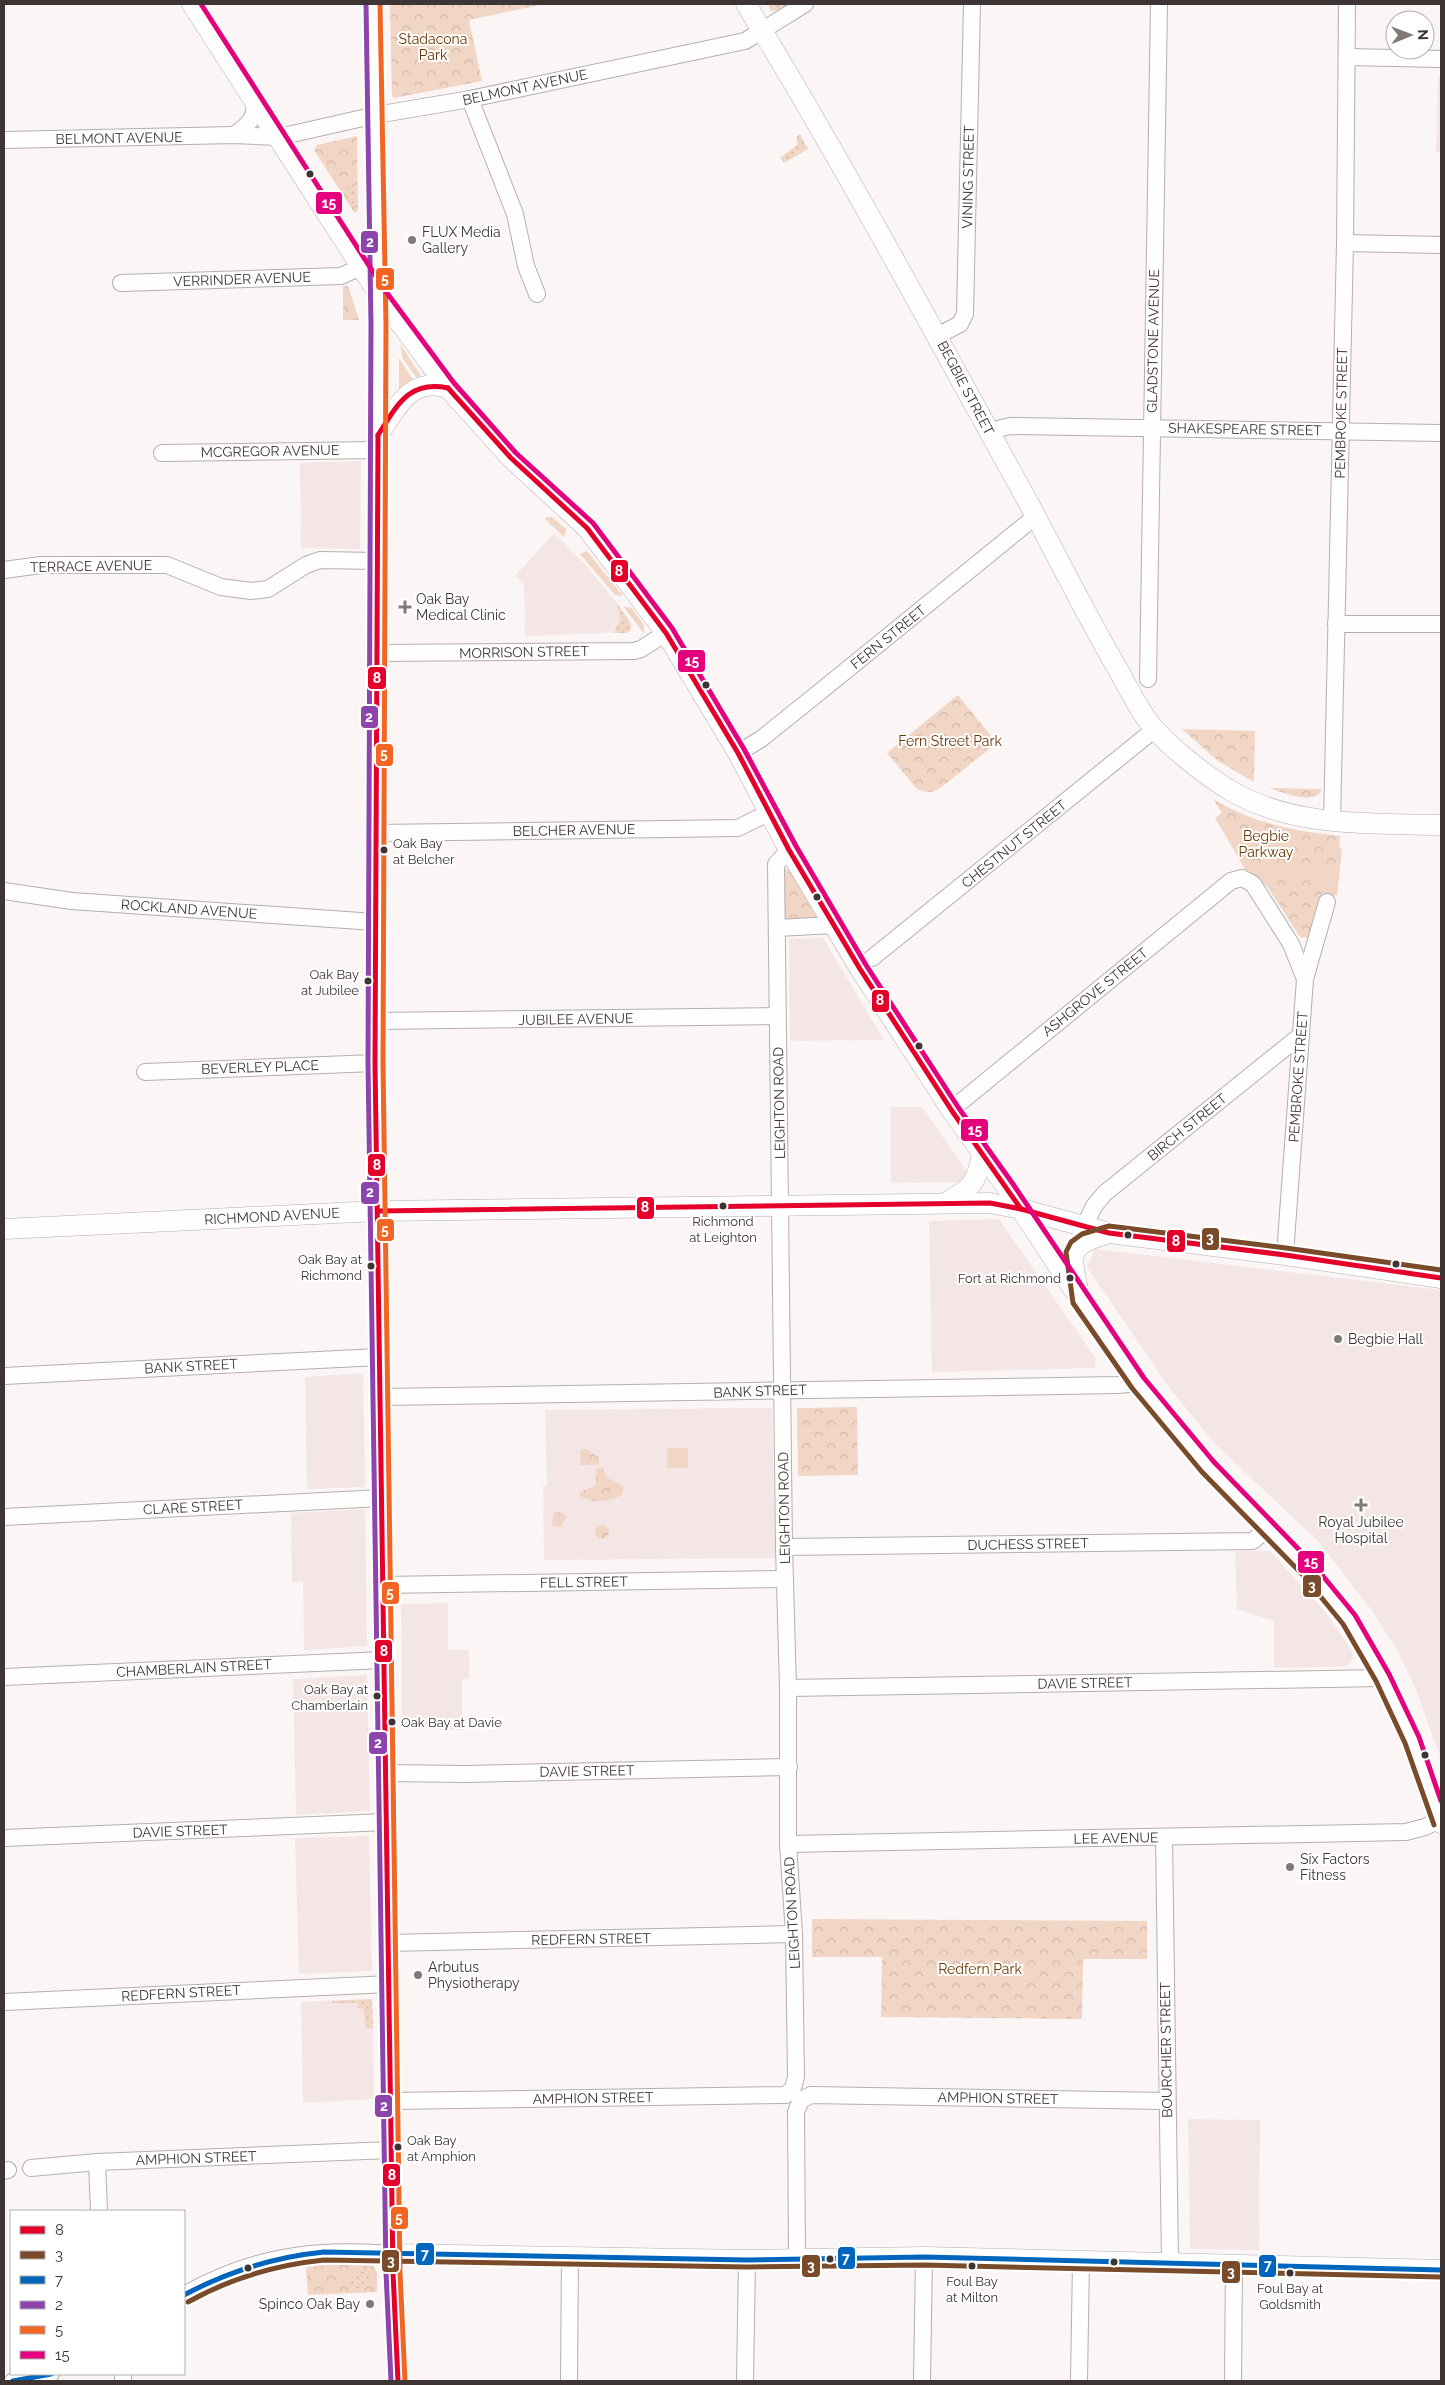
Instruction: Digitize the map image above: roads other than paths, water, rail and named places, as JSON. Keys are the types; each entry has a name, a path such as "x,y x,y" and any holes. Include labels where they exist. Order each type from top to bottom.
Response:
{"main road":[{"path":"192,4 279,136 378,293 448,388 470,415 511,458 587,528 666,633 738,753 768,813 834,925 951,1110 1021,1209 1138,1383 1208,1467 1308,1569 1356,1630 1383,1678 1412,1740 1441,1820"},
{"path":"373,4 378,293 375,1063 391,2150 398,2381"},
{"name":"BEGBIE STREET","path":"746,4 807,105 1036,516 1105,648 1155,730 1194,764 1235,793 1280,812 1332,822 1441,825"},
{"path":"378,442 411,391 419,386 435,384 448,388"},
{"path":"945,1202 969,1189 975,1183 982,1156"},
{"name":"RICHMOND AVENUE","path":"4,1229 378,1211 945,1202 990,1203 1021,1209 1109,1233 1285,1255 1441,1278"},
{"path":"1080,1299 1073,1256 1077,1247 1086,1240 1109,1233"},
{"path":"393,2254 747,2260 924,2257 1441,2270"}],"street":[{"name":"BELMONT AVENUE","path":"4,140 234,135 279,136 376,115 470,99 745,41 805,4"},
{"name":"VINING STREET","path":"937,336 960,324 965,314 972,4"},
{"name":"GLADSTONE AVENUE","path":"1148,679 1159,4"},
{"name":"PEMBROKE STREET","path":"1332,822 1345,244 1347,4"},
{"path":"1347,57 1441,59"},
{"path":"470,99 515,214 526,266 537,294"},
{"path":"234,135 252,120 256,111 254,100"},
{"path":"1345,244 1441,245"},
{"name":"VERRINDER AVENUE","path":"121,283 341,276 361,267"},
{"name":"SHAKESPEARE STREET","path":"989,431 1010,426 1441,433"},
{"name":"MCGREGOR AVENUE","path":"162,453 378,442"},
{"name":"FERN STREET","path":"738,753 761,739 828,686 1036,516"},
{"name":"TERRACE AVENUE","path":"4,570 41,565 167,565 221,587 251,591 268,589 306,565 320,560 377,561"},
{"path":"1336,624 1441,624"},
{"name":"MORRISON STREET","path":"376,653 634,651 641,650 666,633"},
{"name":"CHESTNUT STREET","path":"872,958 1155,730"},
{"name":"BELCHER AVENUE","path":"376,832 738,828 768,813"},
{"name":"LEIGHTON ROAD","path":"789,850 776,864 784,1547 789,1766 788,1844 794,1934 797,2094 797,2259"},
{"name":"ASHGROVE STREET","path":"951,1110 1231,881 1242,878 1254,884 1291,944 1305,979"},
{"name":"ROCKLAND AVENUE","path":"4,892 72,901 375,922"},
{"name":"PEMBROKE STREET","path":"1285,1255 1305,979 1327,902"},
{"path":"777,928 834,925"},
{"name":"JUBILEE AVENUE","path":"375,1021 778,1016"},
{"name":"BIRCH STREET","path":"1084,1227 1094,1206 1105,1193 1301,1035"},
{"name":"BEVERLEY PLACE","path":"145,1072 375,1063"},
{"name":"BANK STREET","path":"4,1376 379,1356"},
{"name":"BANK STREET","path":"380,1398 1118,1386 1138,1383"},
{"name":"CLARE STREET","path":"4,1516 382,1498"},
{"name":"DUCHESS STREET","path":"784,1547 1254,1541 1267,1528"},
{"name":"FELL STREET","path":"382,1585 785,1579"},
{"name":"CHAMBERLAIN STREET","path":"4,1677 384,1660"},
{"name":"DAVIE STREET","path":"788,1688 1383,1678"},
{"name":"DAVIE STREET","path":"386,1773 466,1774 789,1766"},
{"name":"LEE AVENUE","path":"788,1844 1406,1832 1441,1820"},
{"name":"DAVIE STREET","path":"4,1838 386,1822"},
{"name":"BOURCHIER STREET","path":"1164,1838 1166,2100 1170,2262"},
{"name":"REDFERN STREET","path":"389,1943 794,1934"},
{"name":"REDFERN STREET","path":"4,2002 389,1984"},
{"name":"AMPHION STREET","path":"391,2101 797,2094 1166,2100"},
{"name":"AMPHION STREET","path":"31,2168 97,2162 391,2150"},
{"path":"97,2162 99,2210"},
{"path":"185,2294 207,2282 244,2267 296,2254 341,2252 393,2254"},
{"path":"569,2381 570,2256"},
{"path":"922,2381 924,2257"},
{"path":"745,2381 747,2260"},
{"path":"1079,2381 1081,2260"},
{"path":"1233,2381 1234,2265"},
{"path":"13,2381 46,2375"}],"place":[{"name":"FLUX Media Gallery","path":"412,240"},
{"name":"Oak Bay Medical Clinic","path":"405,607"},
{"name":"Oak Bay at Belcher","path":"384,850"},
{"name":"Oak Bay at Jubilee","path":"368,981"},
{"name":"Richmond at Leighton","path":"723,1206"},
{"name":"Oak Bay at Richmond","path":"371,1266"},
{"name":"Fort at Richmond","path":"1070,1278"},
{"name":"Begbie Hall","path":"1338,1339"},
{"name":"Royal Jubilee Hospital","path":"1361,1505"},
{"name":"Oak Bay at Chamberlain","path":"377,1696"},
{"name":"Oak Bay at Davie","path":"392,1722"},
{"name":"Six Factors Fitness","path":"1290,1867"},
{"name":"Arbutus Physiotherapy","path":"418,1975"},
{"name":"Oak Bay at Amphion","path":"398,2147"},
{"name":"Foul Bay at Milton","path":"972,2266"},
{"name":"Foul Bay at Goldsmith","path":"1290,2273"},
{"name":"Spinco Oak Bay","path":"370,2304"}],"park label":[{"name":"Stadacona Park","path":"433,48"},
{"name":"Fern Street Park","path":"950,741"},
{"name":"Begbie Parkway","path":"1266,844"},
{"name":"Redfern Park","path":"980,1969"}]}
